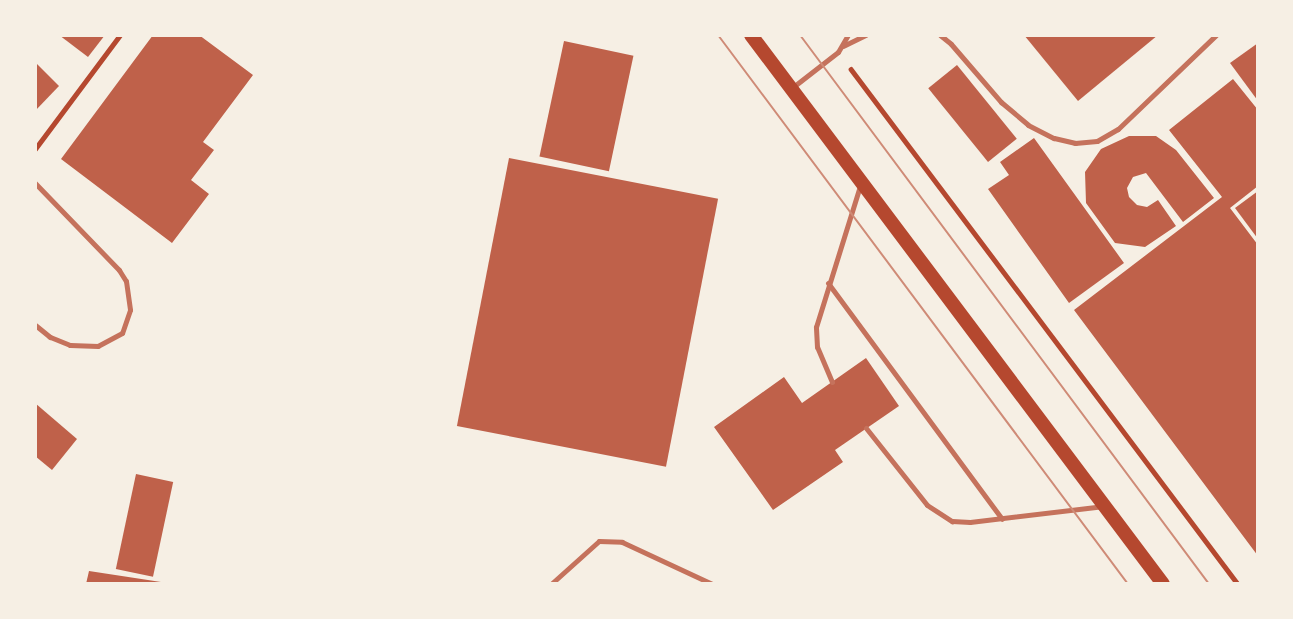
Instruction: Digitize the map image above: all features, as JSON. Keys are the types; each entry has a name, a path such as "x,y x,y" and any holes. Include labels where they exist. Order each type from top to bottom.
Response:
{"main road":[{"path":"751,35 1163,584"}],"lane":[{"path":"840,49 848,35"},
{"path":"791,88 840,49 866,35"},
{"path":"942,35 1001,102 1028,125 1054,138 1074,143 1097,141 1118,128 1216,35"},
{"path":"832,382 816,338 818,316 862,180"},
{"path":"35,183 119,270 126,281 130,310 122,333 99,346 70,345 50,337 35,325"},
{"path":"828,283 1002,519"},
{"path":"866,428 927,505 952,521 1002,519 1105,506"},
{"path":"551,584 599,541 622,542 712,584"}],"path":[{"path":"35,149 120,35"},
{"path":"840,49 1238,584"}],"building":[{"path":"59,35 105,35 88,57"},
{"path":"153,35 199,35 253,75 203,142 214,150 191,180 209,194 172,243 61,159"},
{"path":"1024,35 1158,35 1078,101"},
{"path":"564,41 633,56 609,171 539,156"},
{"path":"1258,43 1258,101 1230,63"},
{"path":"35,62 59,86 35,111"},
{"path":"957,65 1017,139 988,162 928,88"},
{"path":"1233,79 1258,110 1258,186 1230,208 1258,245 1258,556 1074,310 1222,197 1169,130"},
{"path":"1129,136 1156,136 1176,150 1214,198 1183,222 1146,173 1133,177 1127,188 1129,197 1137,205 1147,207 1158,200 1176,226 1145,247 1115,243 1086,203 1085,172 1101,149"},
{"path":"1034,138 1124,263 1069,303 988,189 1009,175 1000,162"},
{"path":"509,158 718,199 666,467 457,426"},
{"path":"1258,191 1258,239 1235,208"},
{"path":"866,358 899,406 835,450 843,462 773,510 714,427 784,377 802,403"},
{"path":"35,403 77,439 52,470 35,456"},
{"path":"136,474 173,482 153,577 116,569"},
{"path":"89,571 161,582 161,584 86,584"}],"tram line":[{"path":"718,35 1128,584"},
{"path":"800,35 1209,584"}]}
